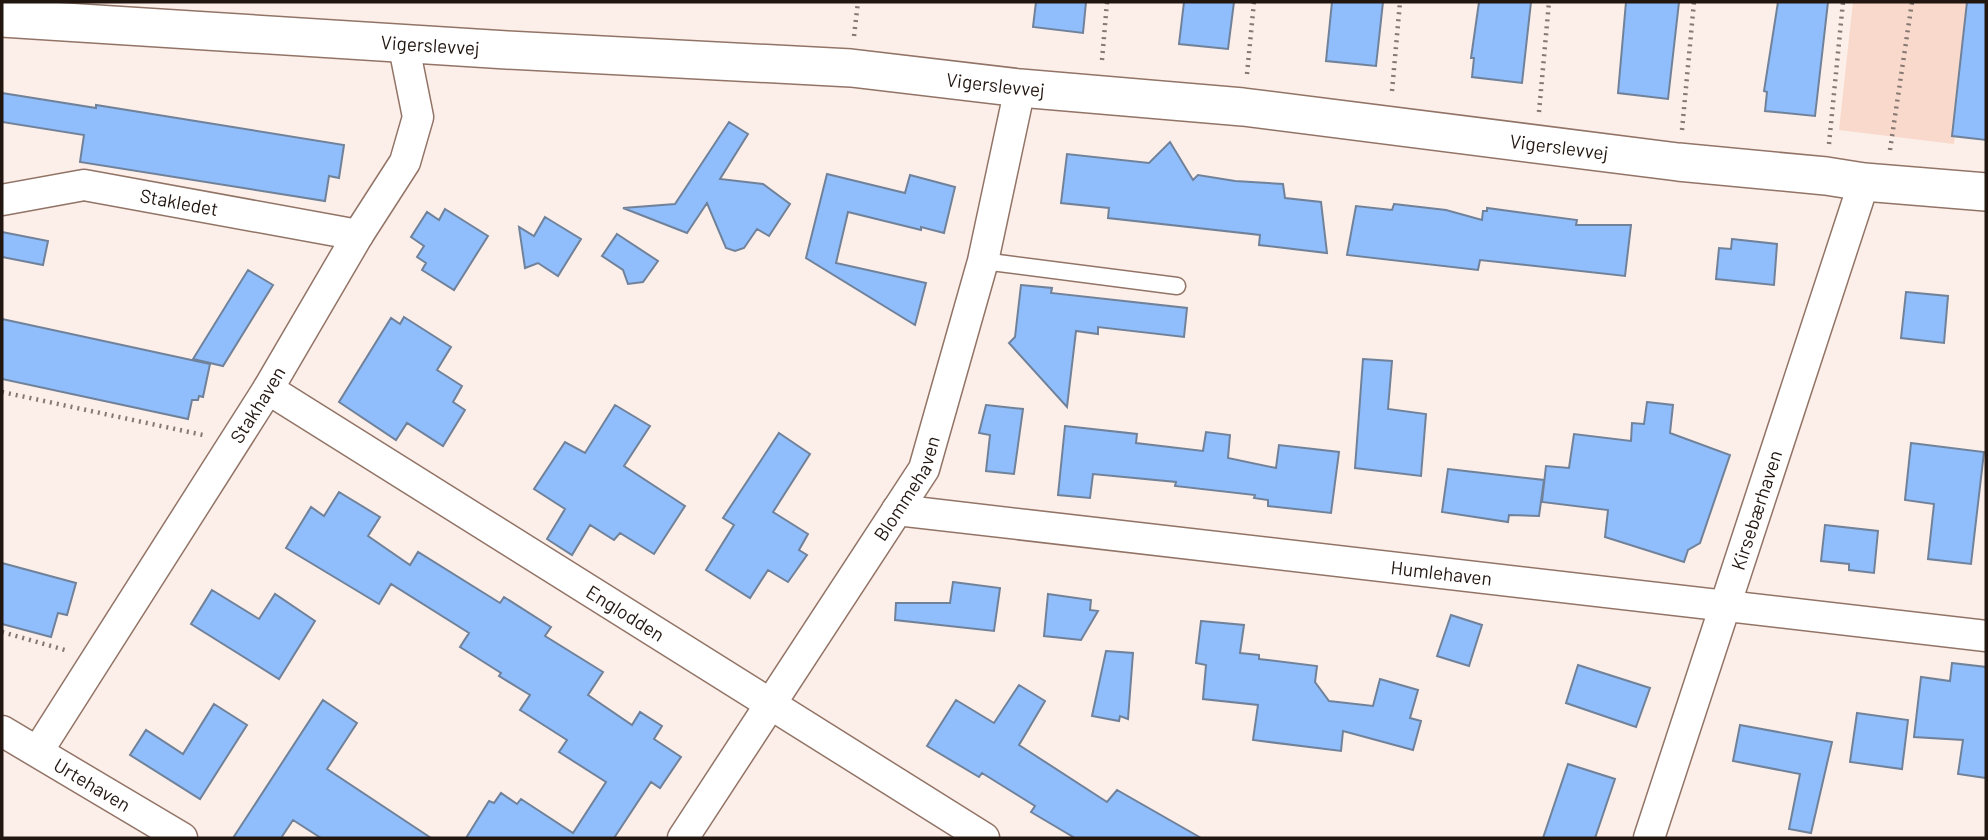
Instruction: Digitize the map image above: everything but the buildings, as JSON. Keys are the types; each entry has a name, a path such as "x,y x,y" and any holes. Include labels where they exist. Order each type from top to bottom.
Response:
{"street":[{"name":"Vigerslevvej","path":"2,18 507,50 850,68 1020,88 1243,107 1678,162 1986,192"},
{"name":"Stakhaven","path":"38,751 268,389 358,235 405,162 418,117 403,42"},
{"name":"Blommehaven","path":"682,838 924,469 983,261 1020,88"},
{"name":"Kirsebærhaven","path":"1649,838 1725,606 1875,183"},
{"name":"Stakledet","path":"2,200 84,185 358,235"},
{"name":"Englodden","path":"268,389 984,838"},
{"name":"Humlehaven","path":"897,510 1986,636"},
{"name":"Urtehaven","path":"2,731 181,838"}],"lane":[{"path":"983,261 1177,286"}],"path":[{"path":"1099,94 1107,2"},
{"path":"1243,107 1254,2"},
{"path":"1388,125 1400,2"},
{"path":"1536,143 1549,2"},
{"path":"1678,162 1694,2"},
{"path":"1826,176 1843,2"},
{"path":"1875,183 1912,2"},
{"path":"2,392 234,441"},
{"path":"2,632 97,658"}],"shaded area":[{"path":"1853,2 1968,2 1954,144 1839,130"}]}
